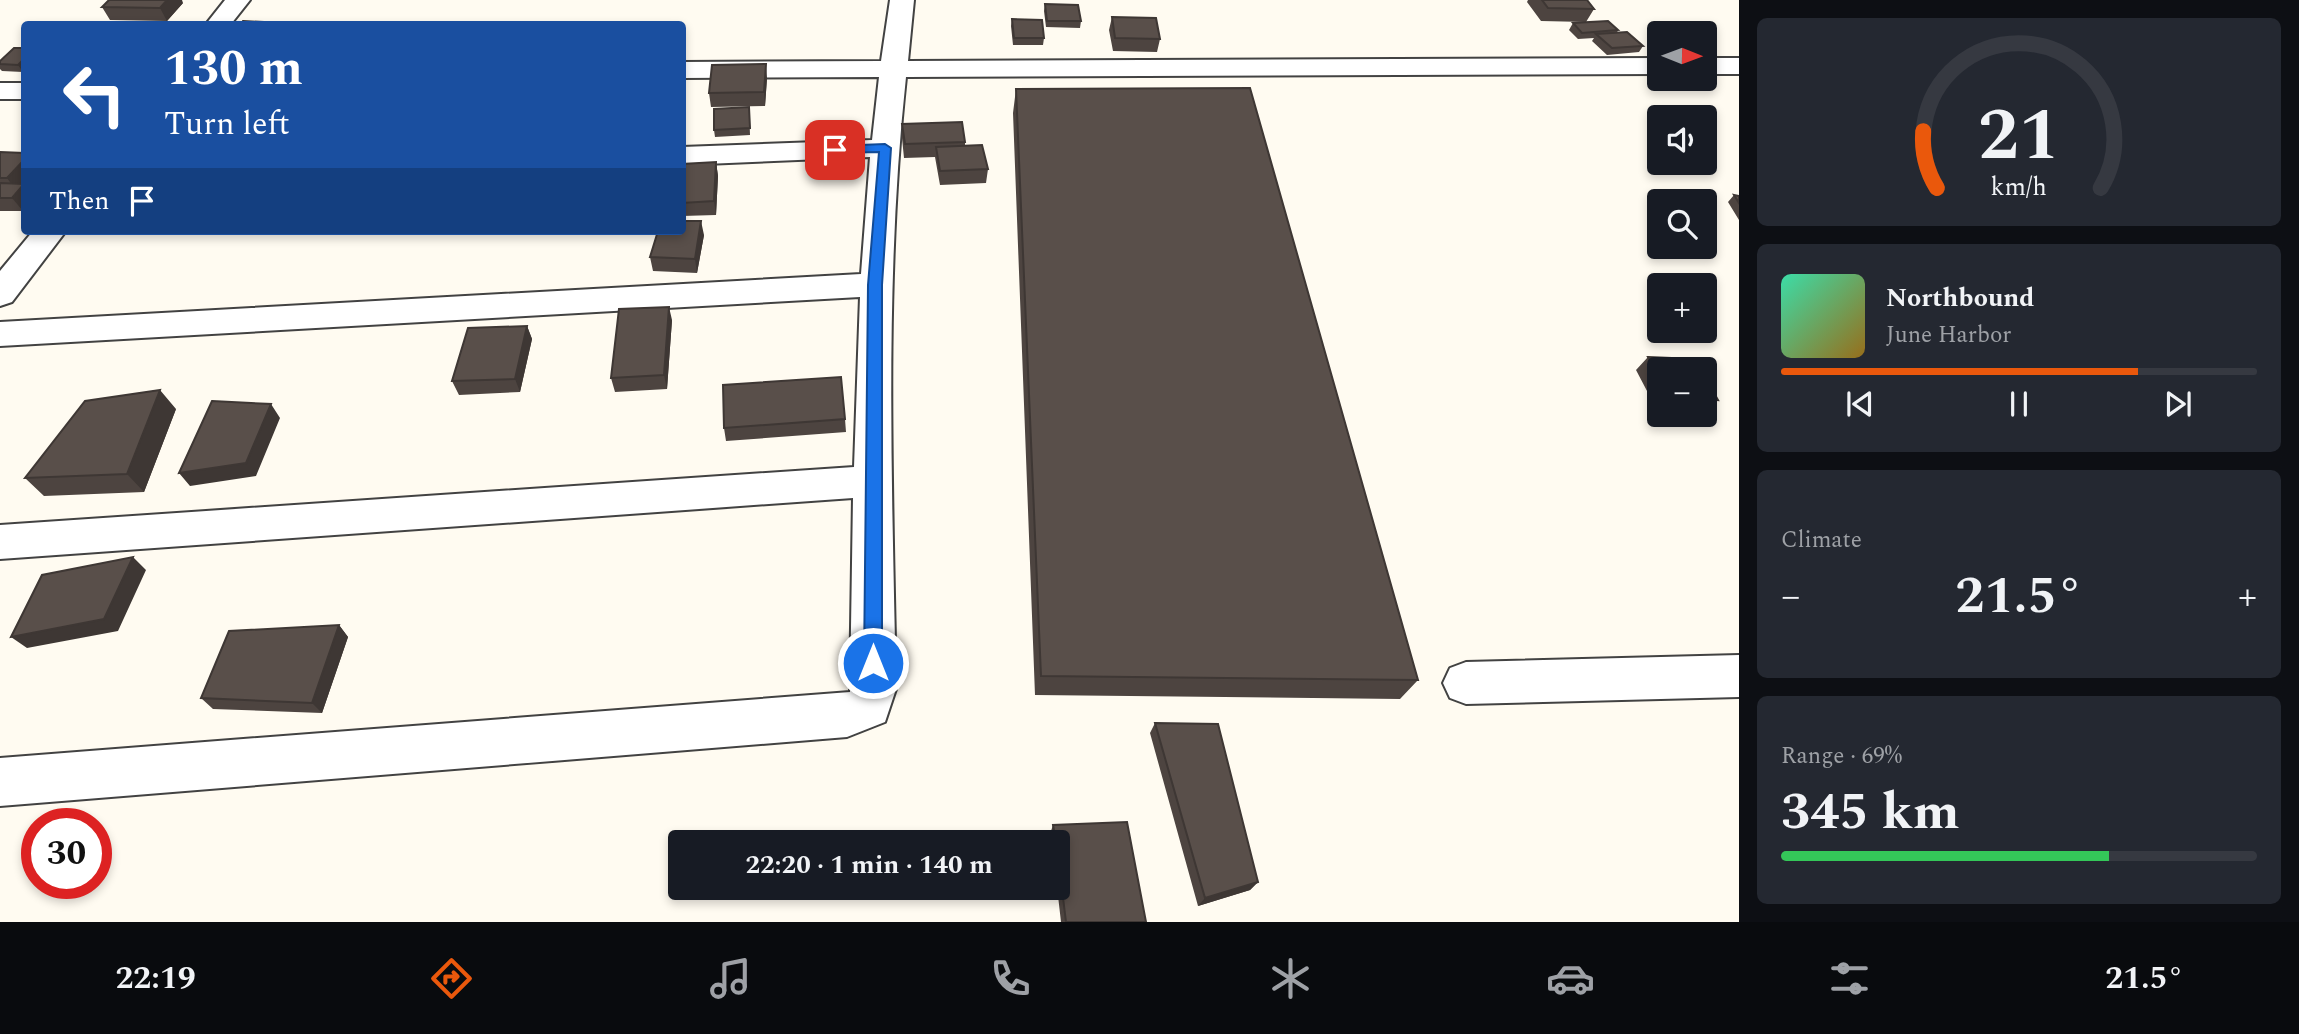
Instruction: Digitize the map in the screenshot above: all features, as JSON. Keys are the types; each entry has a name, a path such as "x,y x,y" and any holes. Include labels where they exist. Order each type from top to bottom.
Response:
{"street":[{"path":"220,21 238,0"},
{"path":"0,782 848,715 869,707 873,689 875,285 892,68 902,0"},
{"path":"686,69 1647,66"},
{"path":"1717,66 1739,66"},
{"path":"0,91 21,92"},
{"path":"686,156 885,148"},
{"path":"0,294 47,235"},
{"path":"0,334 875,285"},
{"path":"0,542 873,481"},
{"path":"1466,683 1739,676"}],"building":[{"path":"109,0 167,0 160,8 102,7"},
{"path":"1542,0 1587,0 1594,9 1548,8"},
{"path":"1045,4 1078,5 1081,21 1047,21"},
{"path":"1112,17 1156,18 1160,39 1115,38"},
{"path":"1012,19 1042,20 1044,38 1014,38"},
{"path":"1608,21 1618,30 1582,33 1573,23"},
{"path":"1627,32 1643,46 1612,48 1596,34"},
{"path":"14,48 21,48 21,62 18,65 0,64"},
{"path":"766,64 764,92 709,93 712,65"},
{"path":"1250,88 1418,680 1041,676 1016,89"},
{"path":"749,107 750,128 714,130 714,109"},
{"path":"962,122 965,142 905,144 902,124"},
{"path":"982,145 988,169 940,171 936,147"},
{"path":"0,152 21,153 21,163 7,178 0,178"},
{"path":"716,162 714,201 686,203 686,164"},
{"path":"0,183 21,184 12,198 0,198"},
{"path":"686,221 701,221 695,259 650,257 657,235 686,235"},
{"path":"669,307 664,375 611,378 619,309"},
{"path":"527,326 515,379 452,381 468,328"},
{"path":"841,377 845,419 724,428 723,385"},
{"path":"160,390 127,474 25,478 85,401"},
{"path":"212,401 271,404 246,463 179,473"},
{"path":"133,557 104,619 11,637 42,575"},
{"path":"339,625 312,703 201,698 229,631"},
{"path":"1155,723 1218,724 1258,882 1205,898"},
{"path":"1127,822 1146,922 1066,922 1063,900 1070,900 1070,830 1054,830 1053,825"}],"route":[{"path":"835,150 885,148 875,285 873,663"}]}
